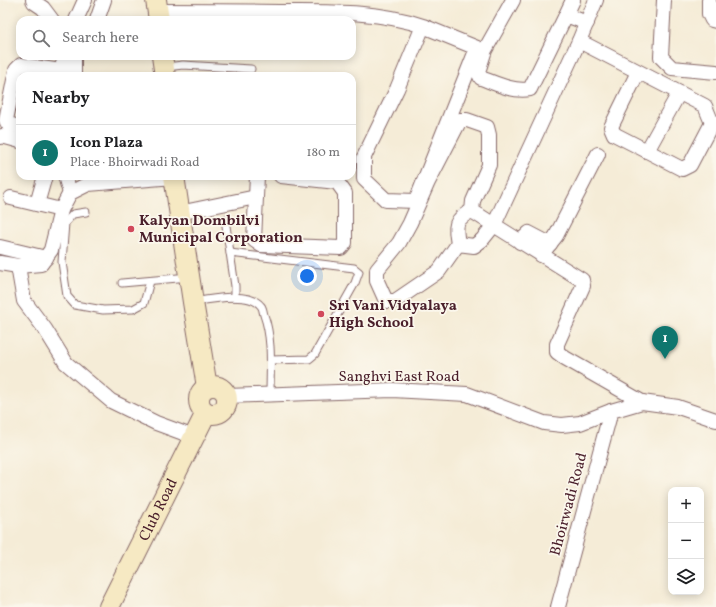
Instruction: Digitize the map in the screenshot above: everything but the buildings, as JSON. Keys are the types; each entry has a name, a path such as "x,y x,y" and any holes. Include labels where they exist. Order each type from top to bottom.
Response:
{"street":[{"path":"33,0 44,8 49,16"},
{"path":"78,16 85,0"},
{"path":"98,16 104,0"},
{"path":"423,26 397,89 364,157 364,179 386,200 416,201 477,48 502,0"},
{"path":"513,0 486,50 478,72 481,78 516,90 530,89 573,0"},
{"path":"458,244 474,246 482,240 494,225 579,41 596,0"},
{"path":"664,0 662,57 672,68 716,72"},
{"path":"709,0 709,14 712,20 716,21"},
{"path":"157,10 329,12 371,14 423,26 477,48"},
{"path":"566,15 587,23"},
{"path":"579,41 705,106 712,123 690,165 682,169 614,134 611,126 638,72"},
{"path":"61,72 64,60"},
{"path":"74,60 74,72"},
{"path":"16,126 8,124 6,120 16,70 21,65 51,72"},
{"path":"539,71 560,82"},
{"path":"647,151 679,93"},
{"path":"460,120 467,120 487,126 489,135 489,165 473,201 472,211 463,215 458,222 455,228 458,244 439,271 395,301 386,301 377,281 377,270 399,243 460,120"},
{"path":"0,137 2,136 16,140"},
{"path":"545,249 556,236 598,154"},
{"path":"37,204 44,180"},
{"path":"66,180 70,194"},
{"path":"0,263 18,266 41,264 51,250 61,210 70,194 88,184 131,180"},
{"path":"175,180 207,387"},
{"path":"257,180 254,240 261,245 341,248 345,244 345,193 337,182 318,180"},
{"path":"180,213 256,197"},
{"path":"11,198 61,210"},
{"path":"472,211 520,242 545,249 582,280 583,286 557,344 557,352 642,402 678,407 716,420"},
{"path":"0,247 46,258"},
{"path":"18,266 24,301 45,329 66,363 111,401 156,423 194,437"},
{"path":"211,385 221,388 227,396 224,410 215,414 202,410 198,402 200,393 207,387 211,385"},
{"name":"Sanghvi East Road","path":"227,396 392,390 467,394 544,423 562,425 580,423 611,411 642,402"},
{"name":"Bhoirwadi Road","path":"558,607 611,411"},
{"name":"Club Road","path":"110,607 206,412"}],"lane":[{"path":"164,66 183,65 251,70"},
{"path":"86,212 73,214 65,223 64,231 62,262 67,296 75,305 102,310 133,309 144,303 150,281"},
{"path":"225,219 235,286 235,297"},
{"path":"230,253 354,268 359,272 355,283 315,354 310,359 271,360"},
{"path":"122,283 189,277"},
{"path":"193,302 218,297 235,297 254,301 261,306 267,324 271,360 270,395"}],"place":[{"name":"Kalyan Dombilvi Municipal Corporation","path":"131,229"},
{"name":"Sri Vani Vidyalaya High School","path":"321,314"},
{"name":"Icon Plaza","path":"665,359"}]}
